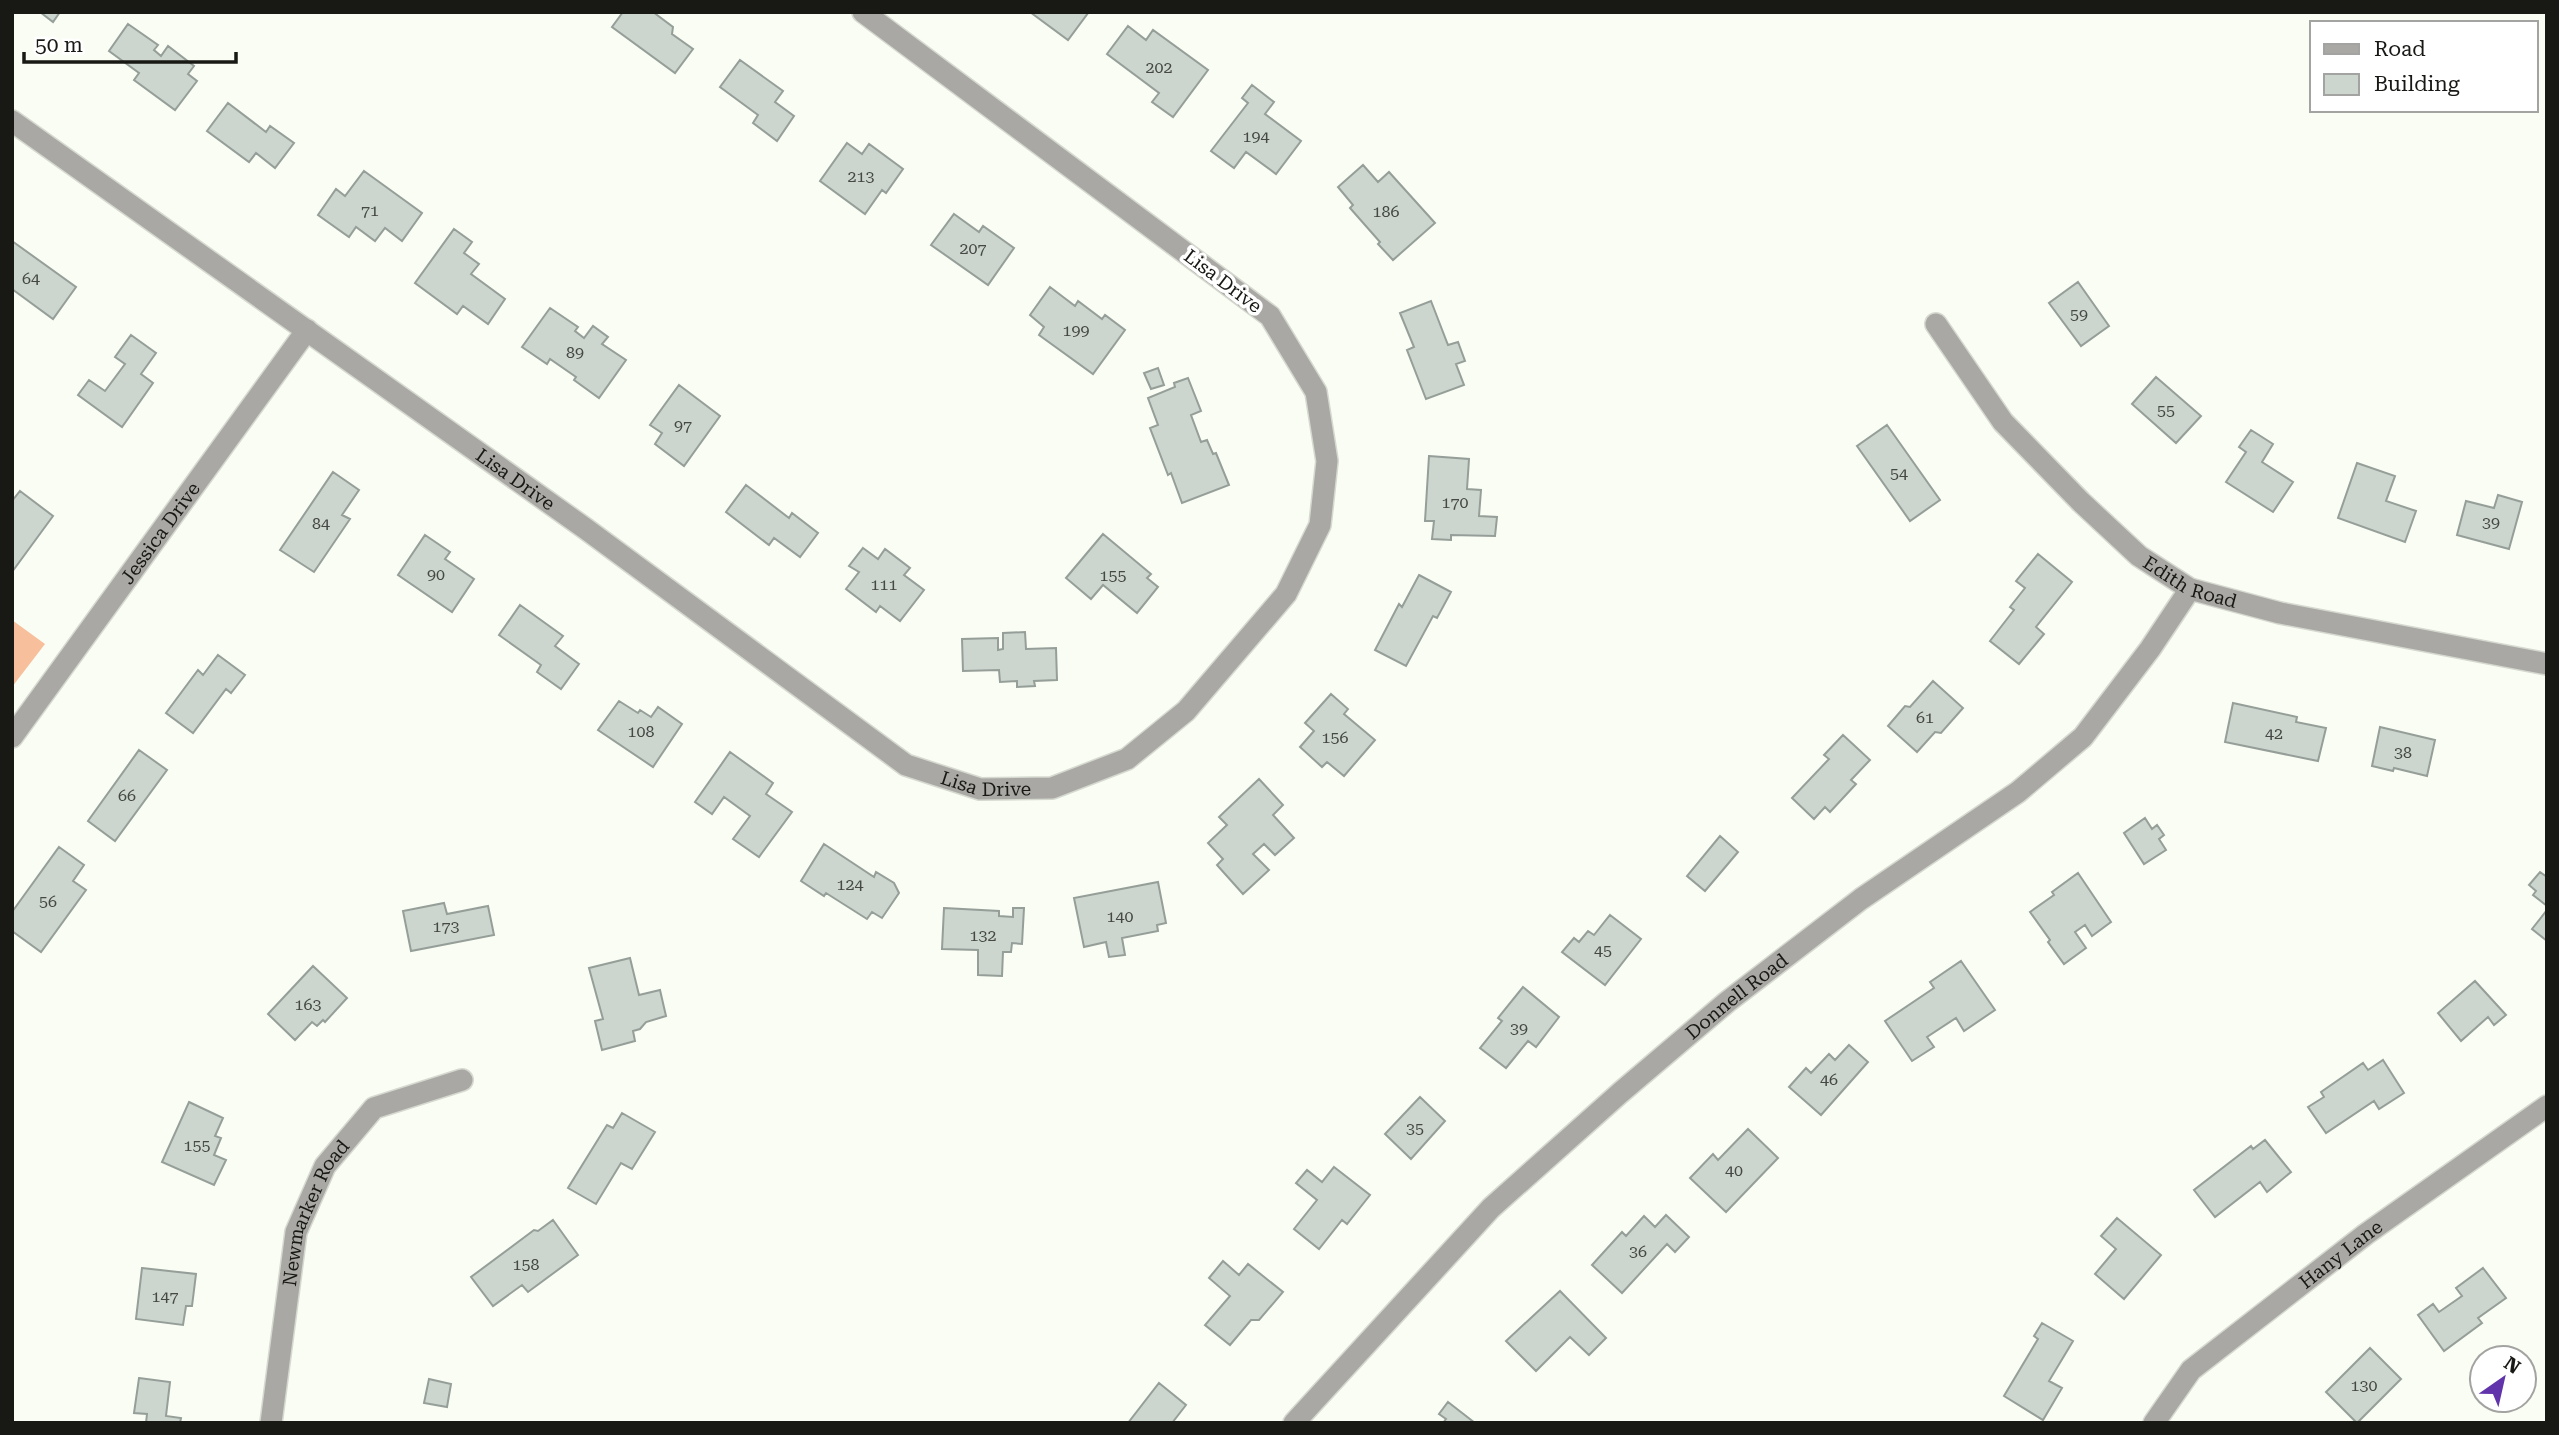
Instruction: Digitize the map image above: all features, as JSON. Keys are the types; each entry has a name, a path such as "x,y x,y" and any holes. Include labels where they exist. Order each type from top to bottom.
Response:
{"street":[{"name":"Lisa Drive","path":"12,121 575,522 906,765 980,789 1052,788 1127,759 1186,711 1286,594 1320,525 1326,461 1316,392 1270,316 863,12"},
{"name":"Edith Road","path":"1936,324 2003,422 2081,502 2139,555 2190,589 2280,613 2547,664"},
{"name":"Jessica Drive","path":"12,737 307,330"},
{"name":"Donnell Road","path":"1294,1423 1491,1208 1619,1093 1727,1002 1851,906 2018,792 2083,737 2150,649 2190,589"},
{"name":"Newmarker Road","path":"271,1423 296,1232 325,1166 374,1108 462,1080"},
{"name":"Hany Lane","path":"2154,1423 2191,1370 2367,1234 2547,1105"}],"shaded area":[{"path":"12,620 45,644 12,687"}],"building":[{"path":"40,12 60,12 53,22"},
{"path":"623,12 653,12 673,27 672,34 693,49 675,73 612,27"},
{"path":"1030,12 1087,12 1088,13 1068,40"},
{"path":"128,24 158,45 154,50 161,56 168,46 194,66 188,74 197,81 175,110 134,80 139,73 109,51"},
{"path":"1128,26 1146,40 1153,30 1208,70 1173,117 1152,102 1159,93 1107,54"},
{"path":"740,60 783,91 775,102 794,116 777,141 753,123 758,115 720,87"},
{"path":"1252,85 1274,102 1265,114 1301,141 1276,174 1246,152 1234,168 1211,151 1248,103 1242,98"},
{"path":"228,103 266,132 270,126 294,143 275,168 256,153 249,162 207,131"},
{"path":"847,143 862,154 869,144 903,169 886,193 882,190 865,214 820,181"},
{"path":"1363,165 1378,182 1389,172 1435,223 1393,260 1350,208 1353,205 1338,187"},
{"path":"364,171 422,213 402,241 385,228 375,241 356,227 349,237 318,215 336,189 345,196"},
{"path":"954,214 979,232 983,226 1014,248 988,285 931,245"},
{"path":"454,229 472,242 464,253 479,264 471,274 505,299 488,324 463,306 457,314 415,283"},
{"path":"12,241 76,287 53,319 12,289"},
{"path":"2078,282 2109,326 2081,346 2049,303"},
{"path":"1050,287 1075,306 1078,301 1102,319 1105,315 1125,330 1093,374 1039,335 1044,327 1030,315"},
{"path":"1431,301 1448,345 1458,342 1465,361 1456,364 1464,385 1426,399 1407,350 1414,347 1400,313"},
{"path":"550,308 578,327 575,331 584,338 593,326 608,337 602,344 626,360 599,398 574,380 576,377 550,359 547,364 522,347"},
{"path":"131,335 156,353 141,374 153,383 122,427 78,395 89,380 105,391 125,364 115,357"},
{"path":"1158,368 1164,385 1151,389 1144,373"},
{"path":"2156,377 2201,416 2176,443 2132,404"},
{"path":"1188,378 1201,411 1191,415 1201,442 1207,440 1213,454 1216,453 1229,485 1182,503 1150,428 1158,425 1148,398 1175,387 1174,383"},
{"path":"679,385 720,416 684,466 655,444 662,433 650,425"},
{"path":"1887,425 1940,500 1910,521 1857,446"},
{"path":"2251,430 2273,444 2262,462 2293,482 2273,512 2226,482 2246,452 2239,447"},
{"path":"1429,456 1469,459 1467,489 1481,490 1479,516 1497,517 1495,536 1451,535 1451,540 1432,539 1434,521 1425,521"},
{"path":"2357,463 2395,476 2386,501 2416,511 2405,542 2338,518"},
{"path":"333,472 359,490 342,515 350,519 314,572 280,550"},
{"path":"746,485 789,518 792,513 818,533 800,557 774,538 769,545 726,512"},
{"path":"20,491 53,516 12,572 12,501"},
{"path":"2498,495 2522,502 2509,549 2457,535 2466,501 2494,508"},
{"path":"1103,534 1151,574 1147,578 1158,587 1137,613 1103,585 1091,599 1066,578"},
{"path":"425,535 450,552 445,559 474,579 452,612 398,575"},
{"path":"863,548 878,559 885,549 910,568 904,575 924,590 900,621 880,606 876,612 846,589 859,572 849,566"},
{"path":"2038,554 2072,582 2036,627 2044,634 2019,664 1990,641 2014,610 2010,607 2025,588 2016,581"},
{"path":"1419,575 1451,592 1437,618 1433,616 1406,666 1375,650 1399,604 1402,607"},
{"path":"520,605 563,636 555,646 579,664 561,689 537,672 541,665 499,635"},
{"path":"1025,632 1026,649 1056,648 1057,680 1034,681 1035,686 1017,687 1017,681 1000,682 999,670 963,671 962,639 998,638 998,650 1003,649 1003,633"},
{"path":"218,655 245,675 231,693 226,689 193,733 166,713 198,670 203,675"},
{"path":"1933,681 1963,708 1941,733 1935,732 1917,752 1888,726 1905,706 1910,707"},
{"path":"1331,694 1348,709 1344,714 1375,740 1344,776 1327,762 1322,767 1300,747 1314,731 1305,723"},
{"path":"619,701 638,713 640,710 651,717 658,707 682,724 653,767 598,730"},
{"path":"2233,703 2297,717 2296,722 2326,728 2318,761 2225,742"},
{"path":"2380,727 2435,740 2427,776 2372,766"},
{"path":"1843,735 1870,760 1851,780 1856,784 1830,812 1825,807 1814,819 1792,798 1829,759 1824,755"},
{"path":"139,750 167,770 115,841 88,821"},
{"path":"730,752 773,783 766,794 792,812 759,857 733,839 750,816 724,797 712,814 695,802"},
{"path":"1259,779 1283,805 1273,815 1294,838 1275,855 1264,844 1253,854 1269,870 1243,894 1217,865 1223,859 1208,843 1227,825 1219,817"},
{"path":"2145,818 2152,829 2157,825 2164,835 2159,839 2166,850 2144,864 2124,833"},
{"path":"1720,836 1738,852 1705,891 1687,876"},
{"path":"824,844 874,877 876,872 894,883 899,893 882,918 872,912 867,919 801,881"},
{"path":"59,847 84,865 73,881 86,890 41,952 12,931 12,912"},
{"path":"2540,872 2547,877 2547,906 2533,895 2536,891 2529,885"},
{"path":"2078,873 2111,922 2092,936 2085,925 2075,932 2086,948 2064,964 2030,912"},
{"path":"1158,882 1166,923 1157,925 1158,931 1122,938 1125,955 1109,957 1106,942 1084,947 1074,898"},
{"path":"444,903 447,914 488,906 494,935 411,951 403,911"},
{"path":"944,908 999,911 999,916 1013,917 1013,908 1024,908 1022,944 1012,943 1011,952 1003,952 1002,976 978,975 978,950 942,949"},
{"path":"2547,910 2547,941 2532,929"},
{"path":"1610,915 1641,939 1605,985 1562,952 1574,938 1579,942 1588,931 1594,935"},
{"path":"630,958 639,995 660,990 666,1016 646,1022 640,1029 633,1031 635,1041 602,1050 595,1021 603,1019 589,968"},
{"path":"1961,961 1995,1010 1964,1031 1956,1018 1927,1037 1934,1047 1912,1061 1885,1021 1934,988 1930,982"},
{"path":"313,966 347,998 325,1022 323,1020 317,1026 312,1022 295,1040 268,1014"},
{"path":"2475,981 2506,1015 2494,1025 2488,1017 2461,1041 2438,1013"},
{"path":"1523,987 1559,1017 1536,1047 1528,1041 1506,1068 1480,1048 1502,1021 1498,1018"},
{"path":"1849,1045 1868,1062 1821,1115 1789,1087 1806,1068 1811,1073 1829,1054 1835,1060"},
{"path":"2383,1060 2404,1093 2379,1109 2374,1101 2326,1133 2308,1107 2324,1097 2321,1092 2363,1063 2368,1070"},
{"path":"1420,1097 1445,1121 1411,1159 1385,1134"},
{"path":"189,1102 223,1118 215,1136 221,1138 214,1155 226,1160 214,1185 162,1162"},
{"path":"622,1113 655,1132 632,1169 621,1163 596,1204 568,1188 607,1125 613,1128"},
{"path":"1748,1129 1778,1158 1726,1212 1690,1178 1713,1154 1718,1160"},
{"path":"2265,1140 2291,1172 2267,1192 2260,1182 2215,1217 2194,1190 2251,1146 2253,1149"},
{"path":"1334,1167 1370,1195 1347,1224 1342,1220 1319,1249 1294,1229 1317,1200 1296,1183 1307,1170 1322,1182"},
{"path":"1666,1215 1689,1237 1675,1252 1667,1244 1622,1293 1592,1265 1622,1232 1626,1236 1644,1216 1655,1227"},
{"path":"2117,1218 2161,1255 2124,1299 2095,1274 2116,1249 2101,1236"},
{"path":"553,1220 578,1255 528,1292 522,1285 493,1306 471,1277 534,1230 538,1231"},
{"path":"1223,1261 1239,1275 1248,1264 1283,1292 1259,1320 1251,1320 1230,1345 1205,1325 1230,1296 1209,1278"},
{"path":"142,1268 196,1274 192,1306 186,1306 183,1325 136,1319"},
{"path":"2483,1268 2506,1298 2478,1318 2482,1323 2444,1351 2418,1315 2433,1304 2439,1312 2462,1296 2456,1288"},
{"path":"1560,1291 1606,1338 1589,1355 1570,1337 1536,1371 1506,1341"},
{"path":"2042,1323 2073,1341 2049,1381 2062,1388 2043,1420 2004,1396 2038,1339 2034,1336"},
{"path":"2370,1348 2401,1379 2357,1423 2326,1392"},
{"path":"139,1378 170,1382 166,1416 181,1418 180,1423 146,1423 147,1414 134,1413"},
{"path":"429,1379 451,1384 447,1407 424,1403"},
{"path":"1159,1383 1186,1405 1172,1423 1128,1423"},
{"path":"1448,1402 1475,1423 1443,1423 1446,1419 1439,1414"}]}
